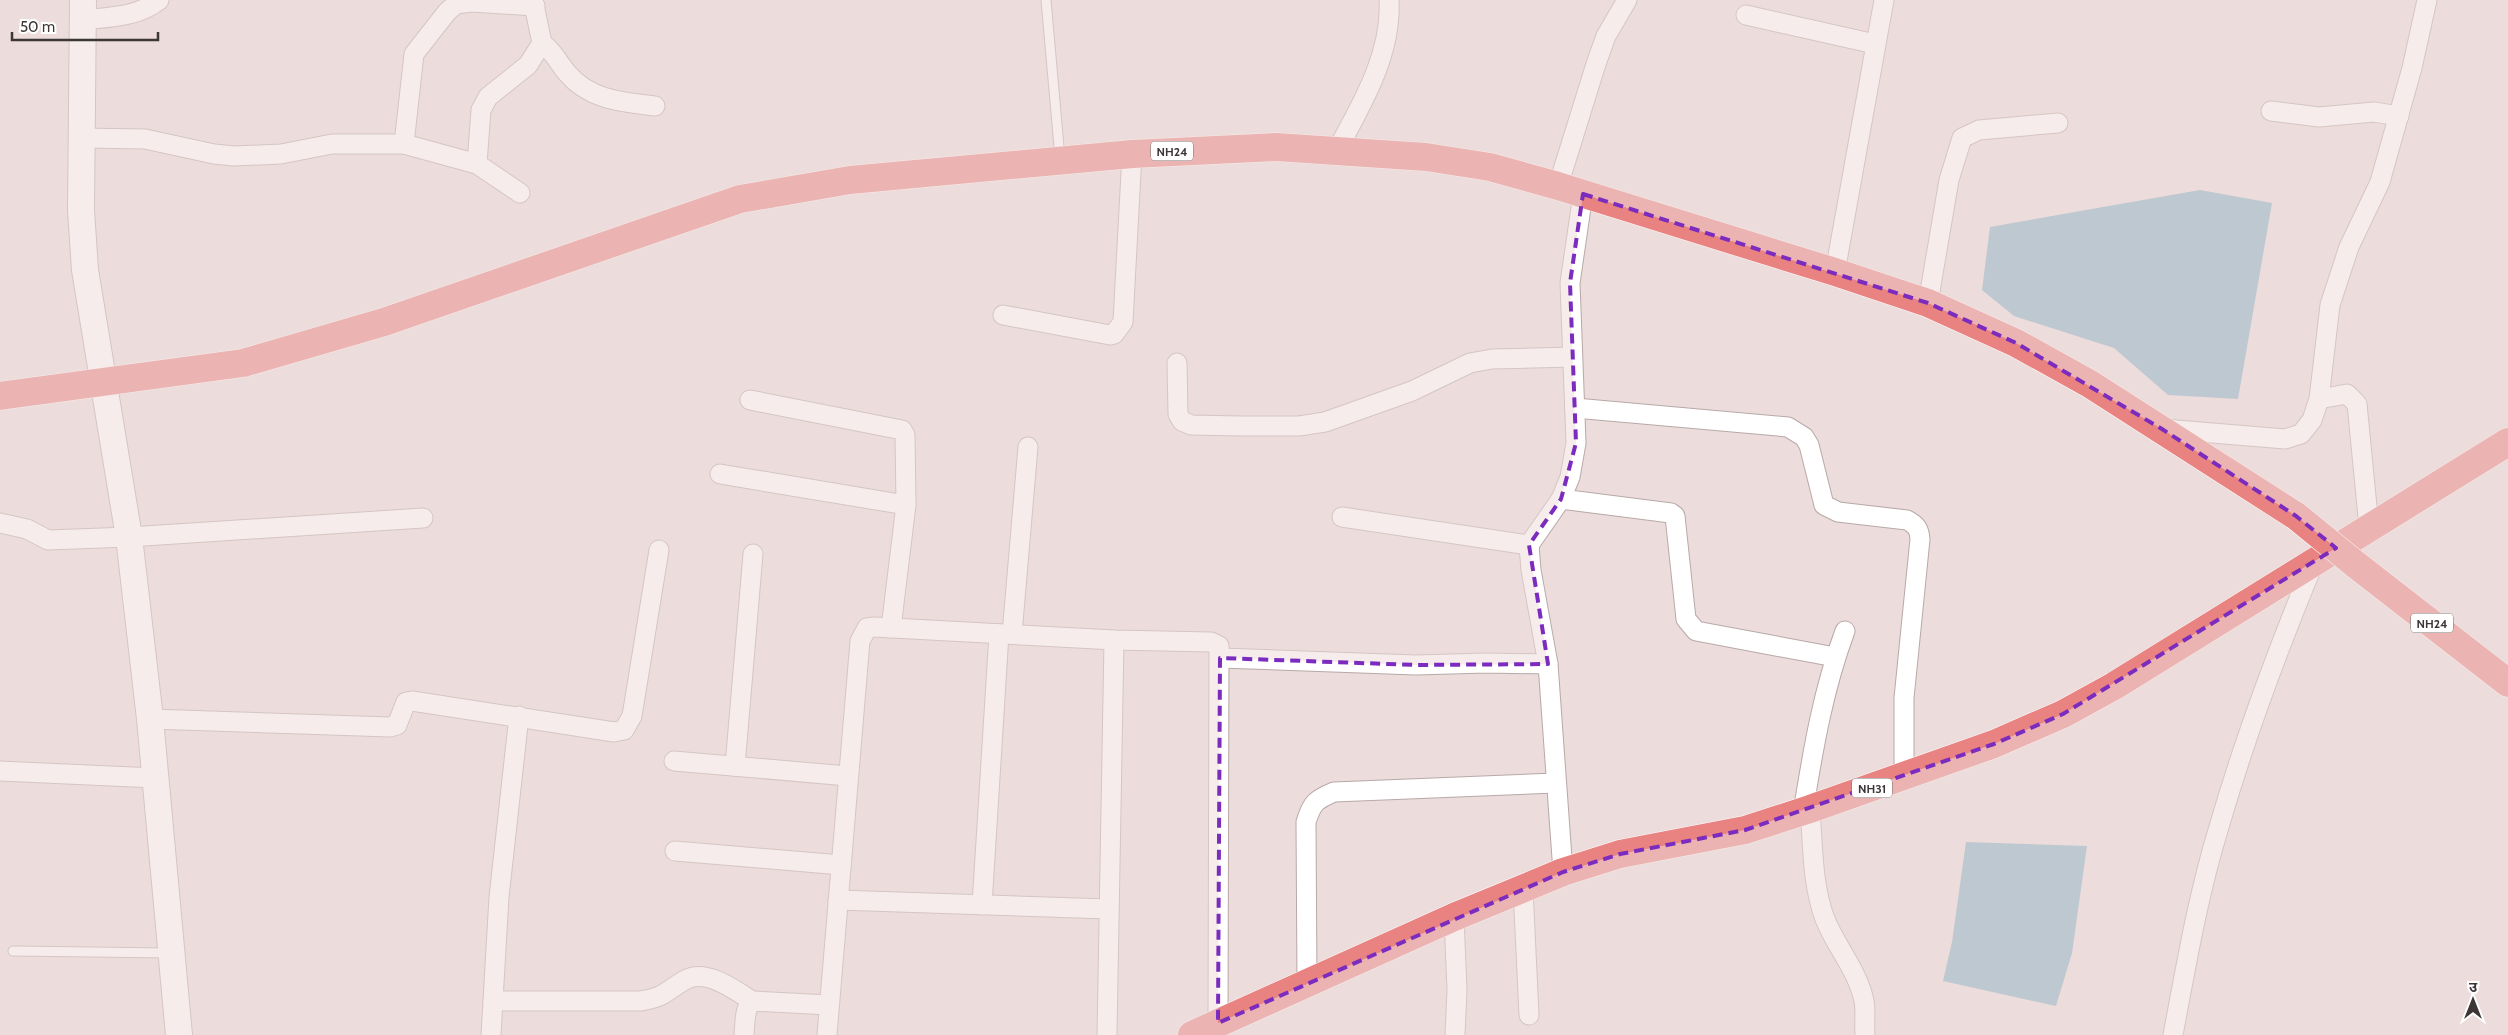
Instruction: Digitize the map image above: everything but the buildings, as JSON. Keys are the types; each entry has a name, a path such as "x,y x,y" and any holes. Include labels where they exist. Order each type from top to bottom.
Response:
{"highway":[{"name":"NH24","path":"0,396 243,363 384,322 740,199 850,180 1132,154 1276,147 1426,157 1481,166 1558,186 1836,272 1928,303 2016,343 2162,429 2296,516 2508,683"},
{"name":"NH31","path":"1192,1035 1225,1025 1307,982 1454,917 1563,872 1620,854 1745,830 1904,777 1994,744 2063,714 2114,686 2508,442"}],"street":[{"path":"160,0 137,13 83,10 81,210 85,270 105,382 129,537 150,719 179,1035"},
{"path":"1337,150 1362,103 1382,55 1390,19 1389,0"},
{"path":"1558,186 1606,36 1627,0"},
{"path":"1836,272 1884,0"},
{"path":"2162,429 2285,439 2301,434 2312,420 2320,399 2330,305 2348,247 2380,182 2399,116 2427,0"},
{"path":"404,144 414,54 447,12 456,4 471,2 534,3 542,43 554,52 566,72 582,87 603,99 655,106"},
{"path":"1746,15 1875,44"},
{"path":"477,164 481,110 488,97 528,65 542,43"},
{"path":"2271,111 2318,117 2374,112 2399,116"},
{"path":"1928,303 1949,180 1962,138 1979,130 2058,123"},
{"path":"81,138 145,139 214,154 234,156 281,154 332,144 404,144 477,164 520,193"},
{"path":"1003,315 1110,335 1119,329 1123,322 1132,154"},
{"path":"1563,872 1548,664 1529,546 1561,500 1570,477 1576,443 1570,283 1583,194"},
{"path":"1177,363 1178,414 1182,421 1191,425 1300,426 1325,422 1412,391 1470,363 1492,359 1572,357"},
{"path":"2320,399 2347,394 2357,404 2368,527"},
{"path":"750,400 902,430 905,435 906,505 891,628"},
{"path":"1575,408 1788,428 1800,434 1809,445 1824,505 1829,509 1838,512 1907,520 1915,524 1919,529 1920,539 1904,698 1904,777"},
{"path":"982,905 1005,634 1028,447"},
{"path":"720,474 906,505"},
{"path":"1561,500 1670,513 1675,516 1686,619 1696,631 1835,657"},
{"path":"1342,517 1529,546"},
{"path":"0,523 27,529 48,540 129,537 423,518"},
{"path":"150,719 390,727 398,724 402,707 406,702 412,701 614,732 624,730 632,716 658,550"},
{"path":"735,766 753,554"},
{"path":"2173,1035 2187,961 2218,828 2279,649 2314,562"},
{"path":"827,1035 860,642 867,628 1114,640 1211,642 1219,646 1225,1025"},
{"path":"1845,631 1835,657 1814,737 1807,810 1817,891 1825,918 1840,952 1855,973 1864,1001 1864,1035"},
{"path":"1107,1035 1114,640"},
{"path":"1220,658 1416,666 1486,662 1548,664"},
{"path":"491,1035 499,897 519,716"},
{"path":"674,761 848,776"},
{"path":"0,771 155,778"},
{"path":"1307,982 1306,822 1311,807 1317,798 1334,792 1556,783"},
{"path":"675,851 841,864"},
{"path":"1523,888 1529,1015"},
{"path":"838,900 1109,909"},
{"path":"1454,917 1457,990 1455,1035"},
{"path":"493,1001 640,1001 660,998 686,979 713,978 752,1001 829,1005"},
{"path":"744,1035 747,1010 752,1001"}],"lane":[{"path":"1046,0 1060,160"},
{"path":"13,951 170,953"}],"highlighted area":[{"path":"1583,194 1928,303 2016,343 2162,429 2296,516 2336,548 2063,714 1994,744 1745,830 1620,854 1563,872 1218,1023 1220,658 1416,665 1548,664 1529,545 1561,499 1576,443 1570,283"}],"water":[{"path":"2200,190 2272,203 2238,399 2168,395 2114,348 2014,316 1982,290 1990,227"},
{"path":"1966,842 2087,846 2072,953 2056,1006 1943,981 1952,942"}]}
